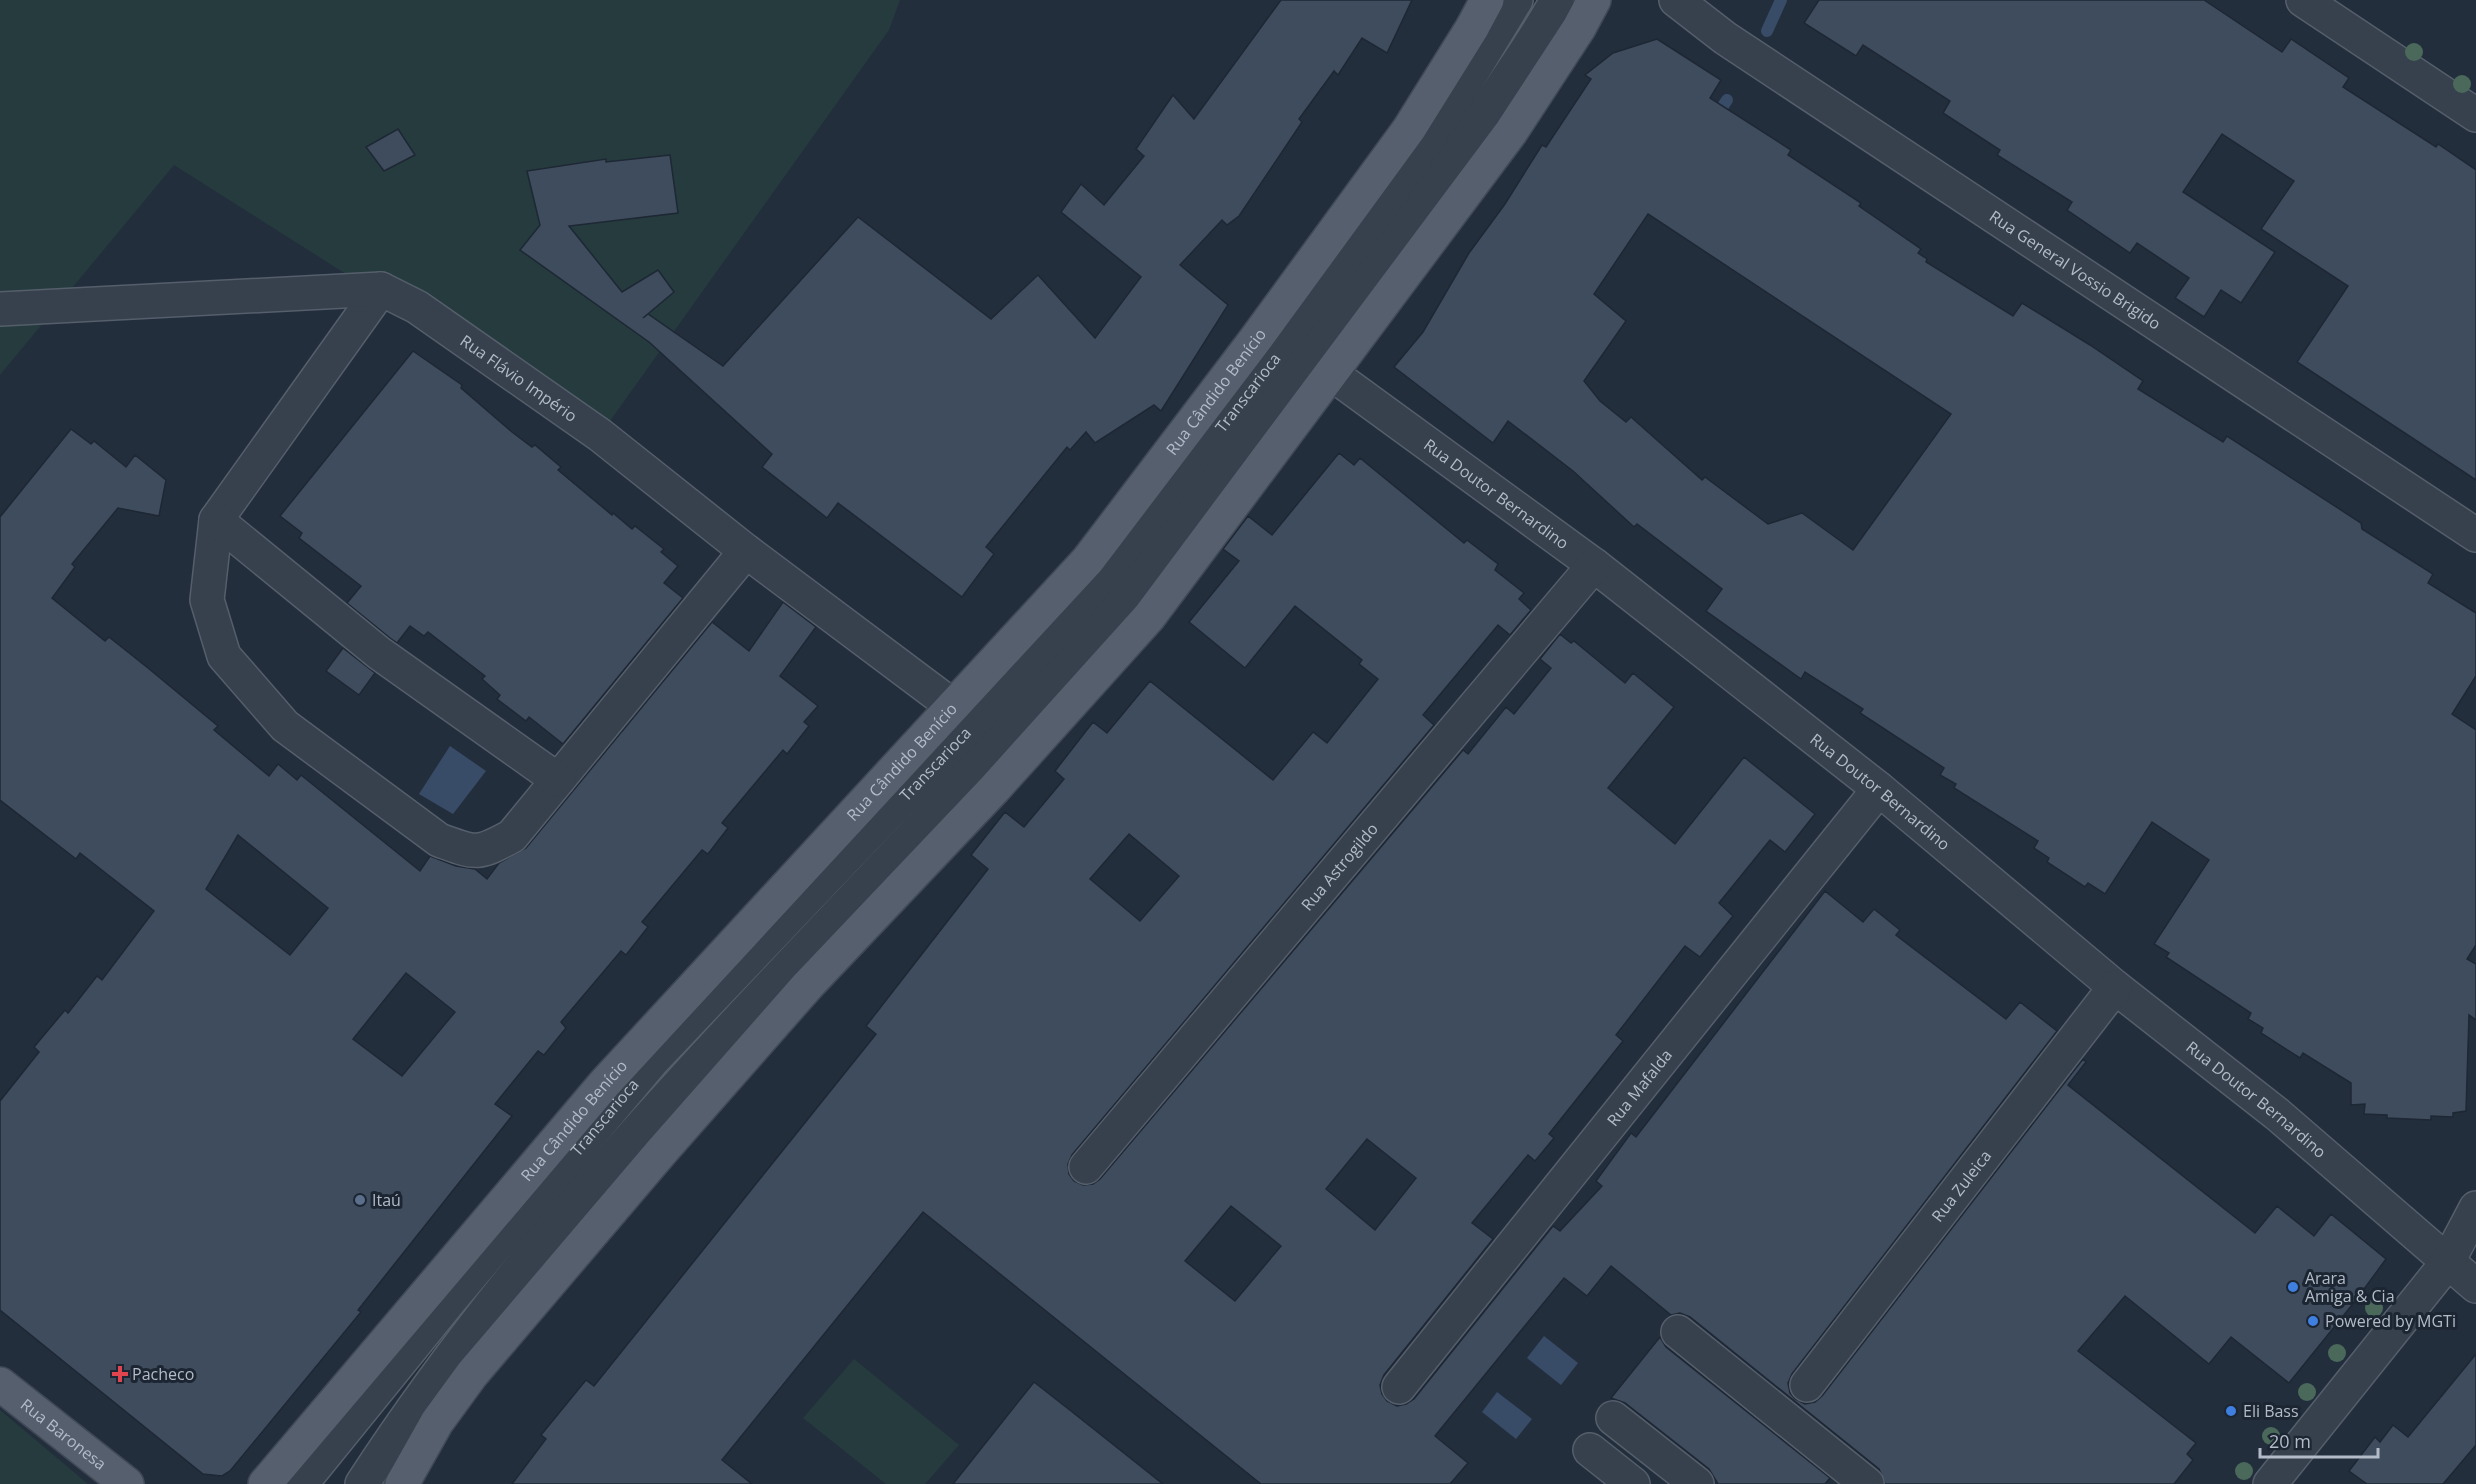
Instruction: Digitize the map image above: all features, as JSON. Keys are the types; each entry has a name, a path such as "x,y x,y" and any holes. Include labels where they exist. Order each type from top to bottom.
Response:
{"main road":[{"name":"Rua Cândido Benício","path":"402,1484 437,1422 487,1356 653,1161 808,985 995,788 1149,617 1294,356 1409,129 1487,0"},
{"name":"Rua Cândido Benício","path":"265,1484 605,1083 1088,560 1294,356 1511,132 1579,28 1594,0"},
{"name":"Rua Baronesa","path":"0,1384 127,1484"}],"street":[{"name":"Transcarioca","path":"362,1484 445,1360 508,1281 645,1122 1076,657 1158,559 1294,356 1434,135 1516,0"},
{"name":"Transcarioca","path":"301,1484 459,1290 653,1060 1040,654 1294,356 1345,316 1432,193 1557,0"},
{"name":"Rua General Vossio Brigido","path":"1676,0 1725,38 2476,536"},
{"path":"2303,0 2476,115"},
{"path":"381,289 216,520 207,600 224,656 285,726 439,840 464,851 492,847 512,836 746,551"},
{"name":"Rua Flávio Império","path":"0,309 381,289 417,307 600,435 746,551 954,707"},
{"name":"Rua Doutor Bernardino","path":"1294,356 1594,565 1879,789 2115,987 2277,1114 2476,1286"},
{"path":"216,520 379,652 558,780"},
{"name":"Rua Astrogildo","path":"1086,1167 1594,565"},
{"name":"Rua Mafalda","path":"1399,1387 1879,789"},
{"name":"Rua Zuleica","path":"1807,1384 2115,987"},
{"path":"2270,1484 2447,1263 2476,1208"},
{"path":"1678,1332 1867,1484"},
{"path":"1613,1419 1697,1484"},
{"path":"1590,1450 1632,1484"}],"green space":[{"path":"0,0 900,0 889,30 600,435 174,165 0,375"},
{"path":"854,1359 959,1445 925,1484 886,1484 803,1418"},
{"path":"0,1410 88,1484 0,1484"}],"water":[{"path":"450,746 486,771 453,814 419,794"},
{"path":"1544,1336 1578,1363 1561,1385 1527,1358"},
{"path":"1497,1392 1532,1419 1516,1439 1482,1412"}],"building":[{"path":"1281,0 1412,0 1387,53 1362,38 1338,75 1334,71 1299,119 1302,122 1239,216 1227,225 1222,220 1180,265 1228,305 1161,411 1154,405 1095,443 1086,432 1070,450 1067,447 986,547 994,554 962,597 838,503 827,518 762,467 772,454 649,342 520,250 540,225 527,171 606,159 606,162 670,155 678,213 569,226 622,292 658,270 674,292 643,318 648,314 723,366 858,217 991,319 1038,275 1095,338 1141,277 1061,212 1081,184 1104,205 1144,156 1136,149 1173,95 1194,119"},
{"path":"1819,0 2204,0 2282,52 2291,39 2349,78 2343,87 2436,147 2438,144 2476,170 2476,480 2297,362 2348,286 2261,229 2294,181 2222,134 2183,192 2275,252 2241,303 2221,290 2204,317 2175,298 2189,278 2137,243 2130,253 2067,210 2072,202 1997,155 2000,150 1943,113 1950,101 1863,45 1856,56 1804,23"},
{"path":"1657,39 1721,80 1710,98 1791,150 1788,155 1861,203 1859,206 1921,249 1918,253 1927,259 1926,262 2013,316 2022,303 2090,345 2143,381 2138,389 2223,442 2227,436 2361,523 2362,529 2433,574 2428,583 2476,613 2476,676 2452,714 2476,730 2476,945 2467,959 2476,964 2476,1020 2469,1015 2466,1111 2453,1113 2453,1117 2431,1116 2431,1120 2387,1118 2387,1115 2364,1114 2365,1104 2351,1105 2351,1083 2303,1053 2300,1058 2261,1033 2263,1028 2248,1019 2251,1013 2166,957 2169,953 2154,944 2209,860 2152,822 2105,894 2088,883 2085,887 2047,862 2049,858 2034,848 2038,841 1954,788 1956,784 1940,775 1944,768 1860,713 1863,709 1805,672 1801,679 1706,611 1722,589 1637,524 1634,527 1573,471 1508,421 1493,443 1394,367 1423,332 1469,253 1505,204 1542,145 1546,147 1591,79 1585,75 1613,53","holes":["1648,214 1951,414 1853,550 1802,513 1768,524 1705,477 1702,480 1631,417 1626,422 1600,401 1584,381 1626,321 1594,294"]},
{"path":"398,129 415,155 384,171 366,147"},
{"path":"413,351 462,385 461,388 512,432 532,447 535,445 561,467 558,470 612,515 613,513 632,529 635,526 664,549 661,552 678,566 664,583 683,598 563,744 529,717 526,721 497,699 500,695 482,679 485,676 428,632 424,636 410,626 397,643 390,638 347,603 361,586 299,538 302,533 280,516"},
{"path":"71,429 91,444 94,441 126,467 135,455 166,480 159,516 118,508 72,564 75,567 52,598 105,641 109,637 148,668 218,726 214,730 269,776 278,764 297,780 301,775 420,871 430,856 456,866 475,869 487,879 499,863 526,848 712,622 749,651 783,602 816,627 780,676 818,706 804,722 809,726 787,754 783,750 722,823 728,828 708,854 702,850 642,922 648,927 626,955 621,951 561,1022 566,1028 544,1055 538,1051 495,1104 512,1116 358,1310 361,1312 230,1471 222,1476 203,1474 0,1310 0,1101 39,1052 34,1047 65,1010 68,1013 97,976 102,980 154,911 80,853 76,859 0,800 0,517","holes":["238,835 328,908 290,955 206,889","406,973 455,1012 402,1076 353,1039"]},
{"path":"1339,453 1354,465 1360,458 1464,543 1467,540 1498,564 1495,570 1524,593 1519,599 1531,610 1510,635 1498,625 1423,715 1434,725 1072,1155 1068,1164 1069,1174 1074,1181 1083,1185 1093,1184 1100,1179 1463,750 1468,754 1506,707 1514,714 1551,668 1540,659 1560,634 1571,643 1574,641 1625,683 1633,673 1674,707 1608,788 1675,844 1744,757 1815,814 1785,852 1770,840 1719,903 1733,916 1700,957 1685,946 1616,1035 1623,1041 1549,1134 1554,1138 1535,1161 1528,1155 1472,1223 1493,1239 1384,1375 1380,1385 1387,1401 1397,1406 1414,1399 1553,1226 1560,1231 1602,1186 1596,1181 1631,1133 1636,1137 1825,891 1863,922 1874,909 1900,930 1896,935 2006,1019 2020,1002 2057,1031 1792,1374 1788,1383 1790,1393 1795,1399 1805,1404 1815,1402 1822,1396 2083,1059 2086,1062 2068,1085 2255,1233 2277,1206 2314,1236 2331,1214 2386,1259 2289,1383 2231,1337 2209,1364 2125,1296 2078,1351 2196,1443 2187,1454 2193,1460 2174,1484 1885,1484 1879,1469 1690,1317 1680,1313 1671,1315 1611,1266 1587,1296 1564,1278 1435,1436 1468,1463 1450,1484 1261,1484 923,1212 722,1460 752,1484 512,1484 546,1439 541,1435 586,1380 594,1386 876,1034 866,1026 988,869 971,855 1005,812 1024,827 1064,779 1055,771 1093,722 1107,733 1150,681 1273,780 1313,732 1327,743 1378,679 1359,664 1362,660 1295,606 1245,668 1189,622 1239,561 1223,549 1248,516 1272,535","holes":["1129,834 1179,876 1140,921 1090,879","1367,1139 1416,1178 1375,1230 1326,1189","1231,1206 1281,1246 1235,1301 1185,1261"]},
{"path":"343,648 375,673 359,695 326,671"},
{"path":"1660,1337 1666,1347 1830,1478 1825,1484 1718,1484 1709,1469 1625,1403 1611,1398"},
{"path":"2476,1354 2476,1445 2443,1484 2367,1484 2349,1471 2375,1437 2380,1442 2393,1425 2408,1437"},
{"path":"1034,1382 1071,1411 1163,1484 953,1484"}],"waterway":[{"path":"1767,31 1781,0"},
{"path":"1715,118 1727,100"}],"place":[{"name":"Itaú","path":"360,1200"},
{"name":"Arara Amiga & Cia","path":"2293,1287"},
{"name":"Powered by MGTi","path":"2313,1321"},
{"name":"Pacheco","path":"120,1374"},
{"name":"Eli Bass","path":"2231,1411"}]}
